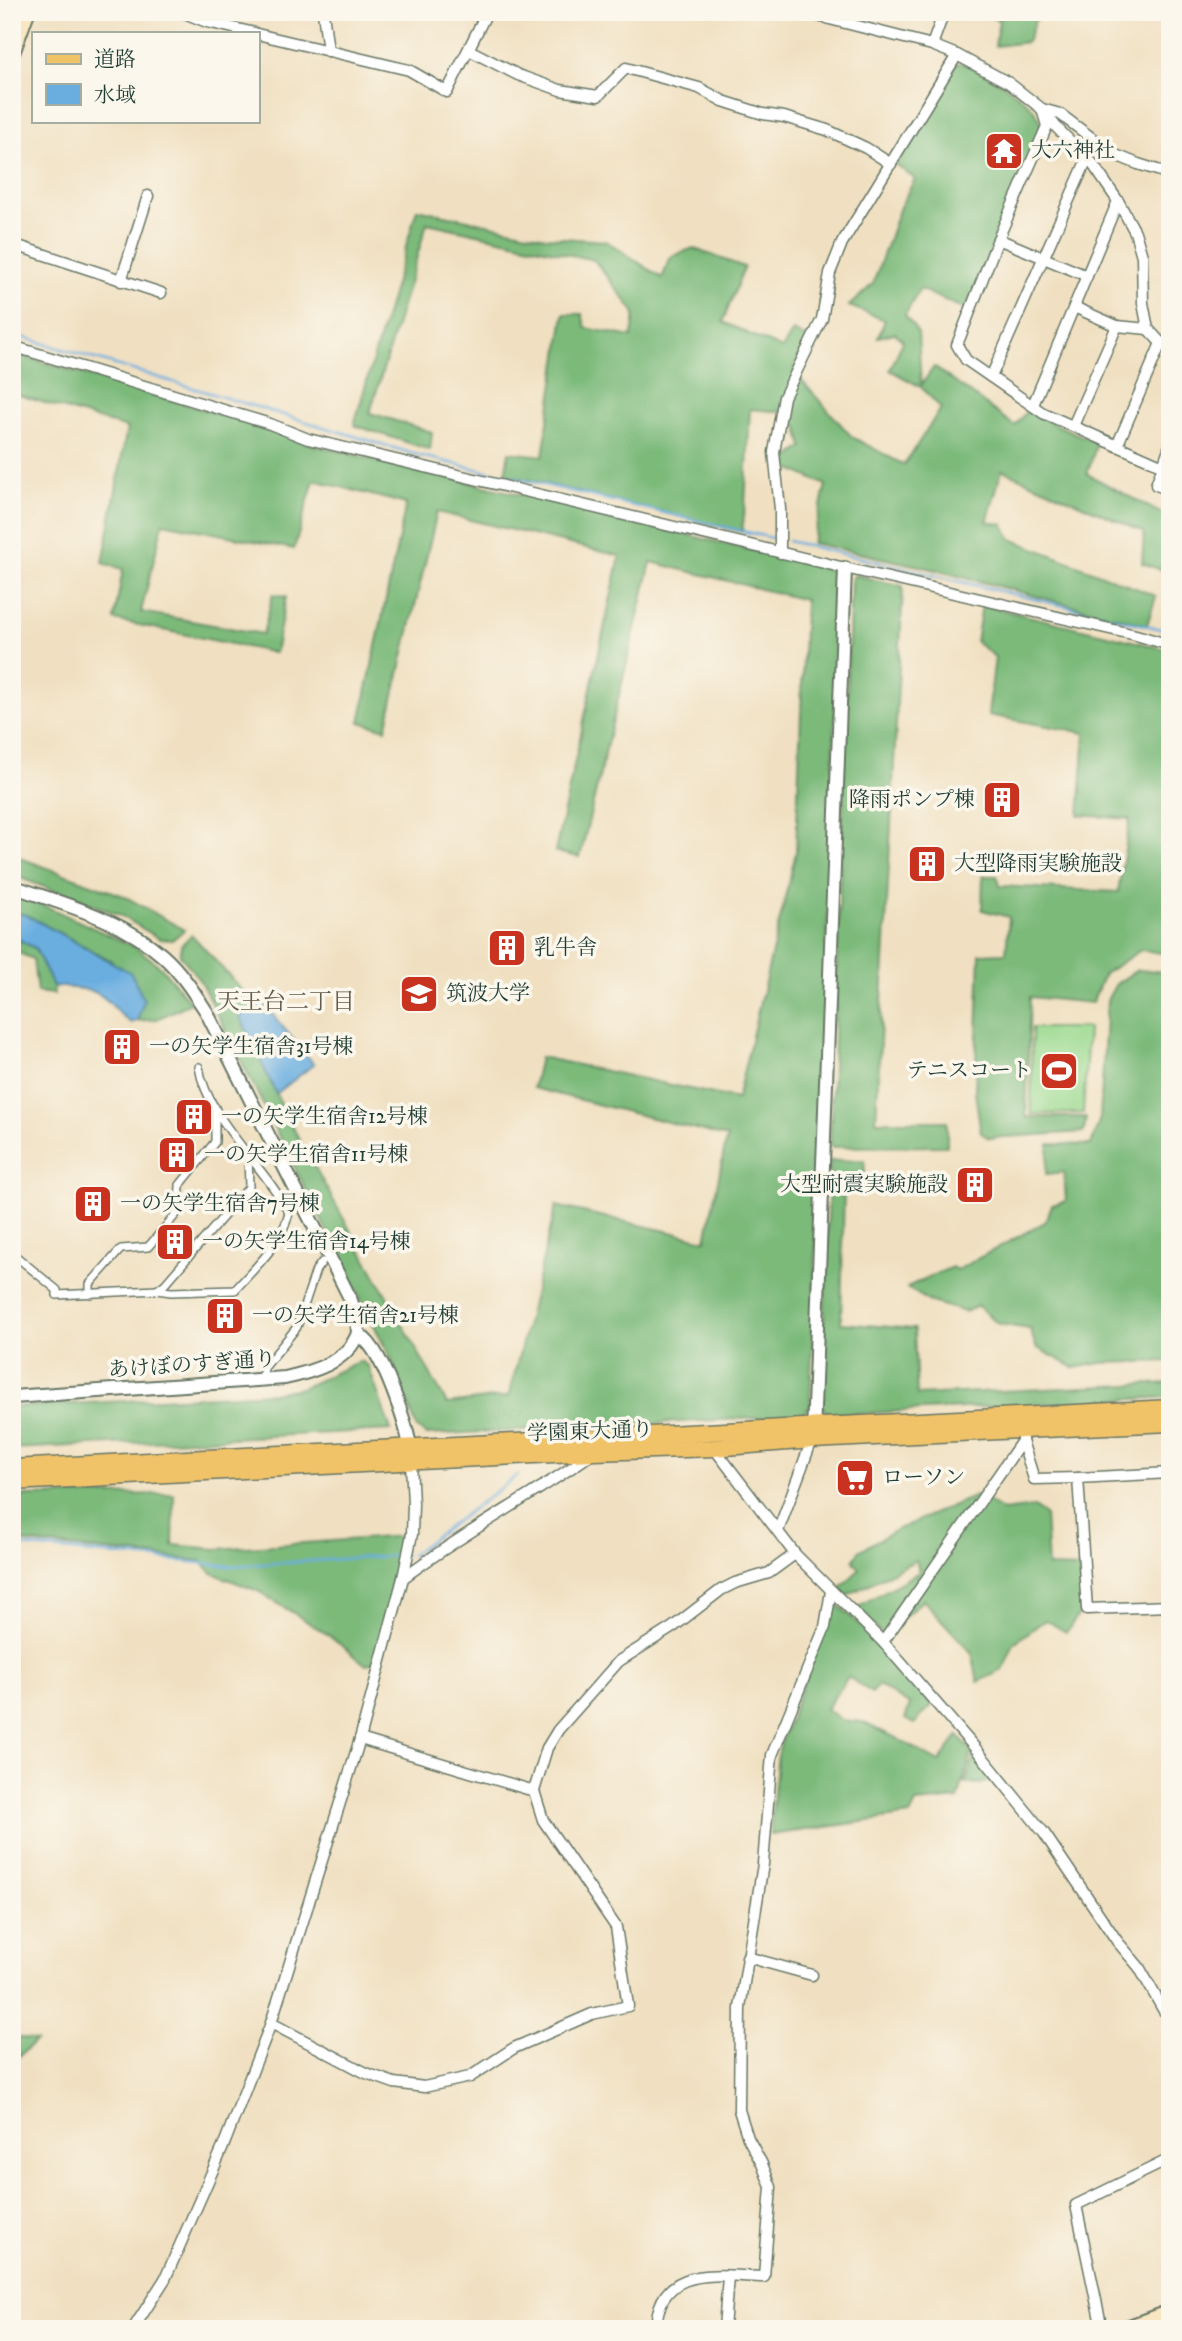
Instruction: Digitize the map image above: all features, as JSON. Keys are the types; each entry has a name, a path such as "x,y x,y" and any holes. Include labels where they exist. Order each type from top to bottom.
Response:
{"main road":[{"path":"12,53 27,12"},
{"name":"学園東大通り","path":"12,1482 411,1455 813,1434 1170,1408"},
{"name":"学園東大通り","path":"12,1468 714,1448 813,1434 1022,1436 1170,1423"},
{"path":"1125,2329 1170,2312"}],"street":[{"path":"182,12 207,22 248,32"},
{"path":"323,12 328,51"},
{"path":"259,35 410,70 447,92 487,12"},
{"path":"802,12 957,55 1009,83 1042,109 1087,159 1118,201 1135,232 1142,256 1143,303 1148,329"},
{"path":"932,46 944,12"},
{"path":"469,50 518,75 560,90 598,96 626,68 699,88 723,101 763,114 784,117 827,130 866,148 891,164"},
{"path":"780,553 780,509 774,452 784,397 822,319 830,272 842,243 957,55"},
{"path":"1042,109 1060,114 1113,154 1170,174"},
{"path":"1042,109 1047,126 998,239 957,345 967,360 1043,413 1161,465"},
{"path":"991,377 1087,159"},
{"path":"121,281 148,196"},
{"path":"1033,405 1118,201"},
{"path":"998,239 1087,276"},
{"path":"12,244 161,293"},
{"path":"1074,307 1117,326 1148,329 1166,345 1117,446"},
{"path":"1073,426 1117,326"},
{"path":"12,346 270,424 308,439 1170,645"},
{"path":"1170,446 1156,485 1170,490"},
{"path":"778,1531 813,1434 845,568"},
{"path":"12,886 126,930 162,955 184,978 206,1011 350,1298 357,1318 358,1333 370,1345 380,1362 411,1455 412,1534 403,1577 360,1739 271,2023 223,2147 165,2280 133,2329"},
{"path":"12,1252 57,1290 57,1295 156,1290 171,1293 234,1290 281,1237 289,1213 278,1192 215,1107 202,1084 199,1067"},
{"path":"90,1294 90,1284 121,1249 148,1247 179,1211 180,1185 215,1142 215,1107"},
{"path":"156,1290 165,1284 249,1187 248,1155"},
{"path":"262,1380 264,1368 297,1327 316,1270 322,1262"},
{"name":"あけぼのすぎ通り","path":"12,1397 285,1378 304,1374 338,1359 351,1346 358,1333"},
{"path":"1022,1436 1034,1479 1170,1473"},
{"path":"883,1642 1022,1436"},
{"path":"714,1448 795,1554 883,1642 976,1749 1044,1833 1117,1941 1139,1967 1170,2017"},
{"path":"403,1577 434,1554 558,1478 594,1452"},
{"path":"1078,1478 1087,1609 1170,1606"},
{"path":"271,2023 366,2073 394,2083 424,2087 470,2077 514,2048 592,2014 628,2006 616,1927 543,1820 534,1791 547,1748 558,1730 619,1661 673,1627 721,1590 769,1573 795,1554"},
{"path":"656,2329 659,2304 680,2282 700,2275 764,2277 771,2187 748,2138 739,2110 740,2008 763,1864 772,1755 825,1627 831,1591"},
{"path":"360,1739 534,1791"},
{"path":"747,1957 812,1975"},
{"path":"1102,2329 1076,2205 1170,2159"},
{"path":"724,2329 728,2276"}],"green space":[{"path":"978,12 1044,12 1036,18 1027,42 995,46 999,20"},
{"path":"957,63 963,63 1009,88 1031,106 1042,126 966,310 920,289 905,315 918,333 921,385 934,367 1015,426 1028,409 1097,443 1087,474 1170,518 1170,573 1142,563 1144,532 1002,470 987,522 1003,524 1011,539 1156,596 1147,625 928,568 812,543 826,485 780,464 803,447 798,428 785,412 750,409 742,532 505,474 509,452 543,456 564,314 582,314 586,328 632,337 635,313 594,260 427,223 370,413 432,432 430,450 354,425 417,209 546,237 606,241 662,278 671,257 693,248 744,267 723,322 782,349 793,331 807,338 793,371 852,437 904,465 941,408 921,387 890,370 903,341 895,333 878,337 885,320 849,306 873,284 900,207 915,179 895,164"},
{"path":"12,353 269,429 313,445 834,570 840,582 810,1407 799,1416 426,1435 417,1428 392,1361 223,1025 199,979 180,955 181,945 192,935 249,998 255,994 261,1001 240,1016 288,1119 447,1404 509,1396 556,1206 706,1240 727,1137 533,1088 540,1057 737,1099 796,852 805,600 651,562 580,857 555,852 620,556 437,512 386,729 360,722 406,504 314,480 294,549 163,523 141,612 263,634 273,594 286,597 275,653 114,620 123,569 103,563 127,428 12,393"},
{"path":"855,575 903,586 876,1121 947,1121 947,1146 830,1147 851,580"},
{"path":"982,605 1170,650 1170,954 1141,950 1104,974 1092,1003 1030,997 1026,1117 1086,1117 1084,1132 989,1138 981,1133 975,1092 980,954 1006,953 1009,917 982,910 983,876 997,876 1000,886 1118,892 1130,819 1079,815 1085,733 988,715 995,657 976,642"},
{"path":"12,855 124,896 184,930 172,940 160,939 120,915 12,875"},
{"path":"12,894 41,904 137,948 161,967 191,1003 157,1019 137,1021 144,1000 112,961 28,916 12,911"},
{"path":"12,936 35,948 53,986 54,994 37,992 33,959 12,950"},
{"path":"1137,970 1170,972 1170,1361 1100,1363 1074,1368 1036,1347 1030,1329 998,1324 978,1306 965,1312 928,1301 907,1287 952,1267 957,1270 1045,1222 1052,1205 1066,1201 1064,1172 1046,1174 1049,1144 1091,1145 1100,1118 1107,1000 1116,984"},
{"name":"テニスコート","path":"1032,1028 1088,1028 1083,1113 1031,1114"},
{"path":"864,1160 866,1187 844,1187 841,1323 914,1329 917,1395 1170,1383 1170,1397 831,1415 821,1407 830,1161"},
{"path":"360,1361 368,1366 391,1430 12,1449 12,1407 273,1393 302,1388"},
{"path":"174,1494 173,1545 216,1549 403,1536 397,1582 375,1662 366,1665 330,1636 258,1591 212,1573 201,1561 12,1541 12,1496"},
{"path":"978,1495 1003,1511 1034,1507 1045,1515 1048,1567 1083,1568 1083,1609 1066,1632 1045,1620 1014,1643 1003,1670 978,1682 972,1653 923,1600 883,1636 857,1607 919,1572 916,1560 846,1596 839,1589 860,1569 853,1560 859,1551 898,1529"},
{"path":"835,1602 882,1646 932,1705 914,1724 905,1719 910,1705 878,1685 872,1693 848,1677 826,1709 842,1720 862,1722 894,1737 939,1762 958,1735 972,1751 958,1799 916,1803 910,1815 770,1835 778,1752"},
{"path":"975,1754 995,1778 981,1784 965,1783"},
{"path":"12,2036 36,2041 12,2062"}],"water":[{"path":"12,911 28,916 131,973 144,1000 137,1021 131,1023 98,993 53,986 35,948 12,936"},
{"path":"261,1001 314,1064 276,1094 240,1016"}],"waterway":[{"path":"12,334 421,456 772,538"},
{"path":"788,541 1170,631"},
{"path":"411,1555 518,1475"},
{"path":"12,1545 231,1566 405,1555"}],"place":[{"name":"大六神社","path":"1004,151"},
{"name":"降雨ポンプ棟","path":"1002,800"},
{"name":"大型降雨実験施設","path":"927,864"},
{"name":"乳牛舎","path":"507,948"},
{"name":"筑波大学","path":"419,994"},
{"name":"一の矢学生宿舎31号棟","path":"122,1047"},
{"name":"テニスコート","path":"1059,1071"},
{"name":"一の矢学生宿舎12号棟","path":"194,1117"},
{"name":"一の矢学生宿舎11号棟","path":"177,1155"},
{"name":"大型耐震実験施設","path":"975,1185"},
{"name":"一の矢学生宿舎7号棟","path":"93,1204"},
{"name":"一の矢学生宿舎14号棟","path":"175,1242"},
{"name":"一の矢学生宿舎21号棟","path":"225,1316"},
{"name":"ローソン","path":"855,1478"}],"district":[{"name":"天王台二丁目","path":"286,1002"}]}
